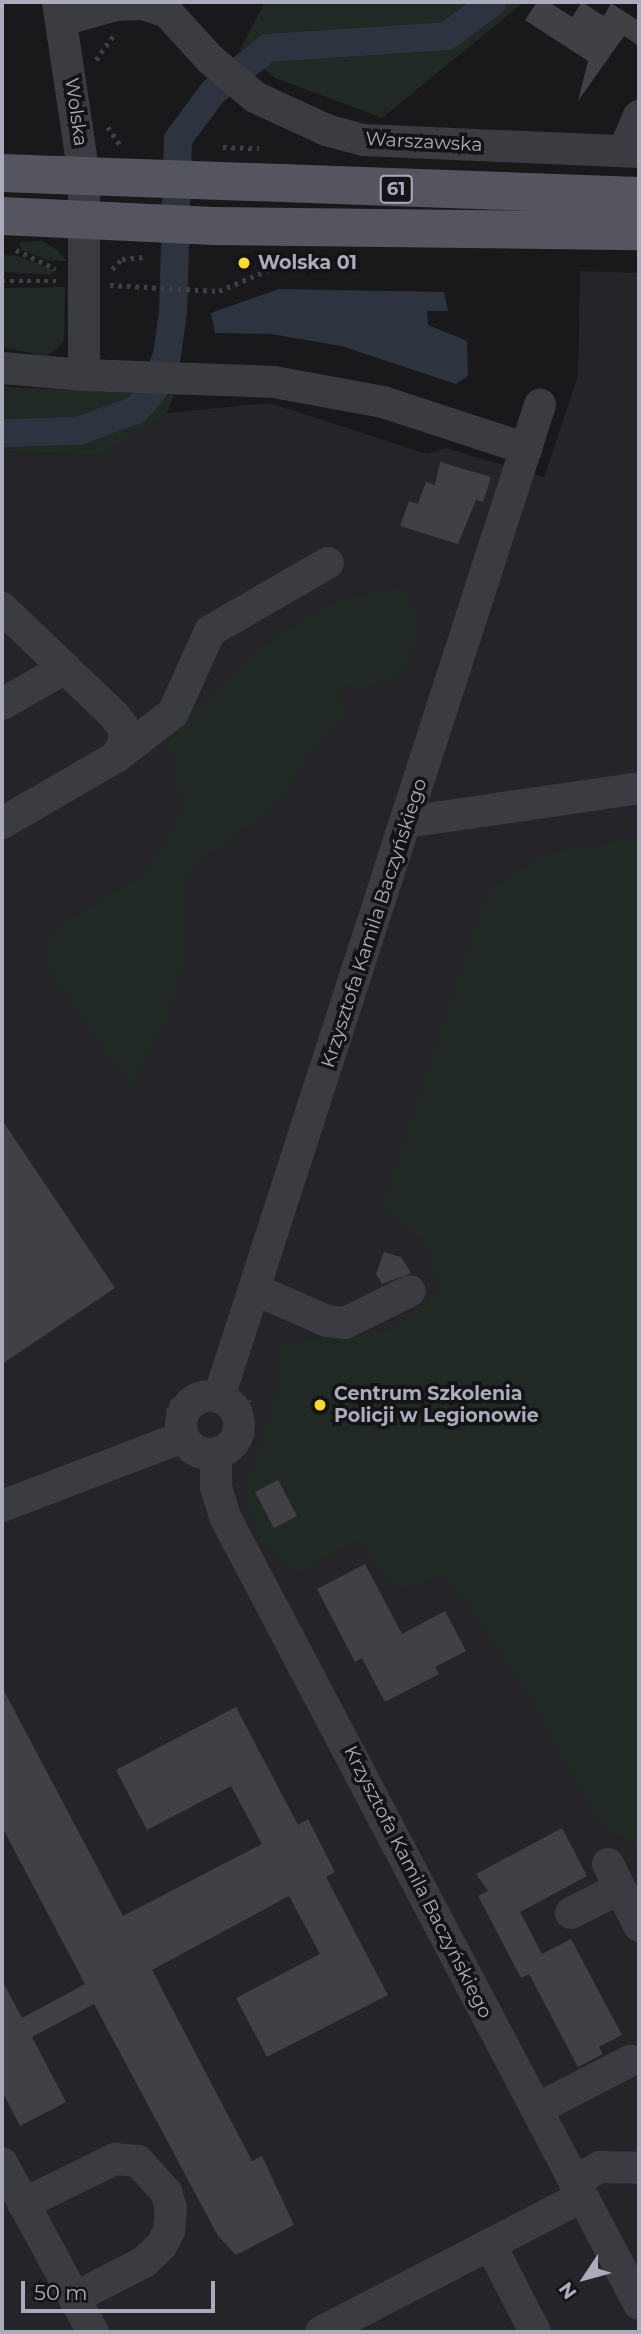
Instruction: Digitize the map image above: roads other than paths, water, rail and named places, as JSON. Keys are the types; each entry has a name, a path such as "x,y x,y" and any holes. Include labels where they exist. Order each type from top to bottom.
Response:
{"main road":[{"name":"61","path":"2,173 84,175 130,163 214,182 639,196"},
{"name":"61","path":"2,216 85,222 145,240 214,226 639,231"}],"street":[{"name":"Warszawska","path":"60,11 143,4 167,12 210,59 255,97 326,130 363,140 631,152"},
{"name":"Wolska","path":"60,11 84,175 85,222 93,279 99,376"},
{"path":"631,152 639,116"},
{"path":"2,368 99,376 274,382 383,402 524,459"},
{"name":"Krzysztofa Kamila Baczyńskiego","path":"219,1397 256,1290 540,405"},
{"path":"2,823 116,757 173,713 211,631 328,563"},
{"path":"2,608 123,727 125,741 116,757"},
{"path":"2,704 65,668"},
{"path":"407,822 639,788"},
{"path":"256,1290 327,1321 345,1323 410,1291"},
{"path":"200,1397 219,1397 236,1411 239,1433 226,1450 229,1456 196,1452 183,1437 185,1409 200,1397"},
{"path":"2,1506 183,1437"},
{"name":"Krzysztofa Kamila Baczyńskiego","path":"229,1456 216,1487 225,1517 639,2304"},
{"path":"571,1913 614,1876 639,1926"},
{"path":"537,2109 630,2061"},
{"path":"23,2204 114,2159 138,2161 166,2192 171,2208 169,2231 160,2246 144,2262 74,2298"},
{"path":"2,2163 93,2332"},
{"path":"321,2332 489,2244 578,2189 600,2167 639,2168"},
{"path":"489,2244 535,2332"}],"water":[{"path":"279,289 444,292 448,311 427,311 428,325 467,341 468,376 456,384 341,346 271,334 215,333 211,313"}],"waterway":[{"path":"2,433 78,431 136,410 154,389 167,355 173,312 178,139 213,92 268,48 447,36 493,2"}],"place":[{"name":"Wolska 01","path":"244,263"},
{"name":"Centrum Szkolenia Policji w Legionowie","path":"320,1405"}]}
